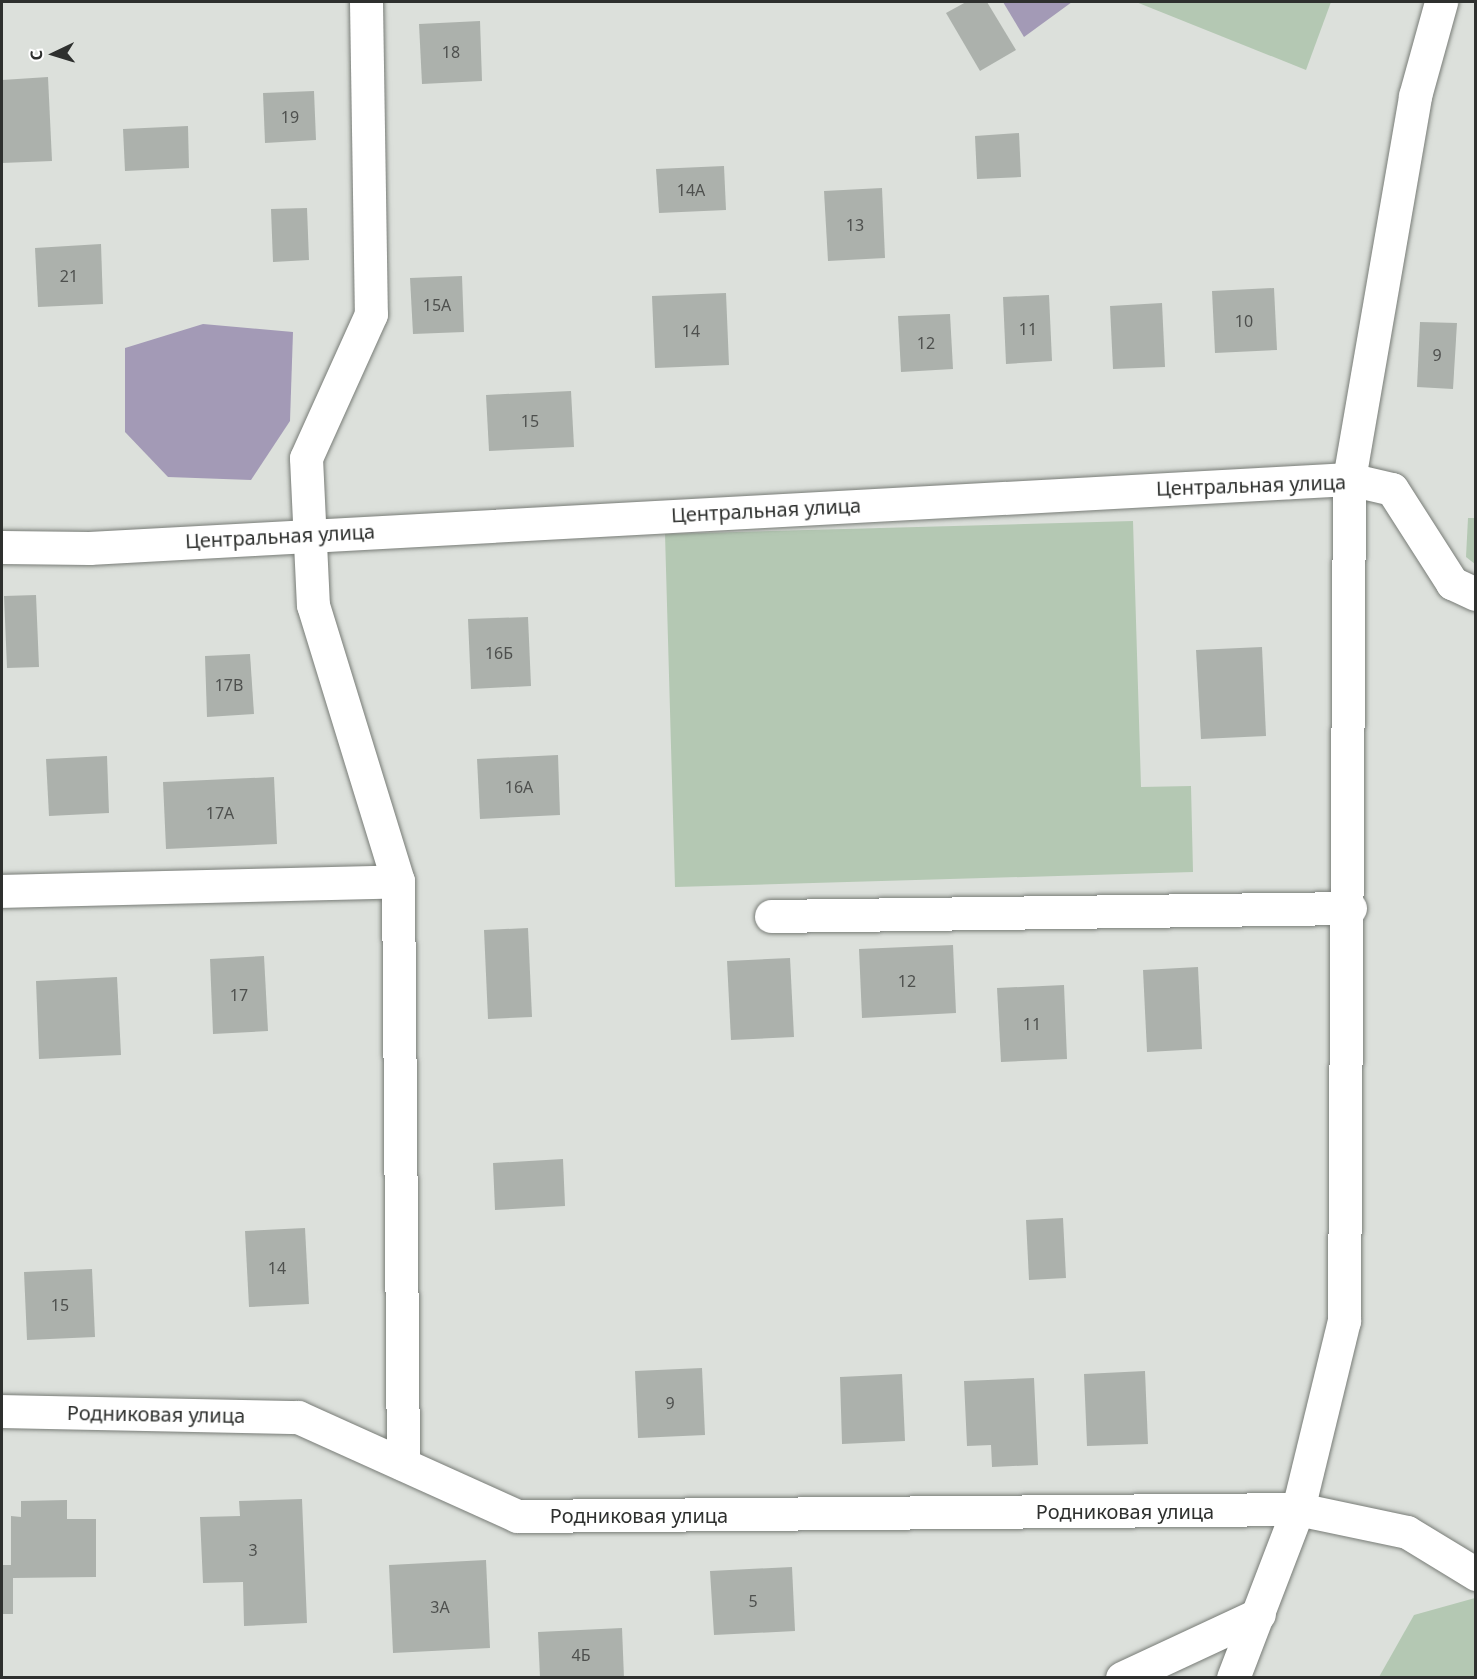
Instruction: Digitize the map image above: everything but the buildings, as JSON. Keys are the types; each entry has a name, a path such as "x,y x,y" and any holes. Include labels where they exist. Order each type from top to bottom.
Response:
{"street":[{"path":"366,2 371,314 306,458 313,605 398,881 403,1464"},
{"path":"1233,1677 1298,1509 1344,1322 1350,908 1348,479 1415,96 1442,2"},
{"name":"Центральная улица","path":"2,547 89,548 310,534 1348,479 1392,489 1452,583 1476,594"},
{"path":"2,891 398,881"},
{"path":"771,916 1350,908"},
{"name":"Родниковая улица","path":"2,1411 298,1417 517,1516 1298,1509 1407,1532 1476,1574"},
{"path":"1122,1677 1259,1614"}],"green space":[{"path":"1136,2 1331,2 1306,70"},
{"path":"1468,518 1475,518 1475,564 1466,557"},
{"path":"1133,521 1141,787 1191,786 1193,872 675,887 665,534"},
{"path":"1475,1598 1475,1677 1379,1677 1414,1615"}],"shaded area":[{"path":"1003,2 1072,2 1024,37"},
{"path":"203,324 293,332 290,421 251,480 168,477 125,432 125,348"}]}
